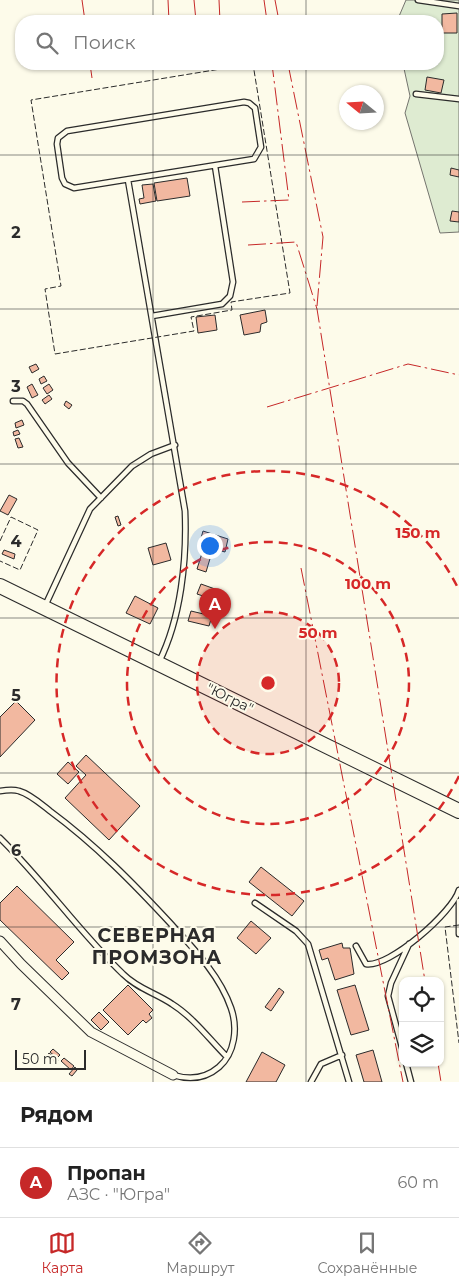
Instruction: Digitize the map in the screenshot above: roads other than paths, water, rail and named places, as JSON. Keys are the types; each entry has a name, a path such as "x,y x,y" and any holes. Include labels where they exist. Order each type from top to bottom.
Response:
{"highway":[{"name":"\"Югра\"","path":"0,586 459,811"}],"street":[{"path":"0,941 91,1032 172,1076"}],"lane":[{"path":"418,0 459,6"},
{"path":"416,94 459,99"},
{"path":"249,103 255,108 261,147 260,152 254,159 215,166 74,188 69,187 62,178 57,144 58,138 67,131 249,103"},
{"path":"152,316 222,304 230,296 232,276 215,166"},
{"path":"128,180 185,511 186,542 181,587 169,640 159,663"},
{"path":"13,401 23,401 27,404 68,463 101,498"},
{"path":"44,607 85,517 132,466 151,454 175,445"},
{"path":"0,791 20,791 72,828 123,873 188,943 215,976 232,1010 235,1032 228,1057 216,1070 202,1077 188,1079 172,1076"},
{"path":"0,838 44,885 91,942 124,975 145,991 179,1009 228,1057"},
{"path":"356,946 362,960 370,964 395,954 450,908 459,890"},
{"path":"459,901 459,934"},
{"path":"255,903 296,930 308,944 349,1082"},
{"path":"399,1036 388,996 391,983 410,943"},
{"path":"311,1082 321,1064 342,1055"},
{"path":"407,1067 411,1082"}],"place":[{"name":"Пропан","path":"215,629"}],"district":[{"name":"СЕВЕРНАЯ ПРОМЗОНА","path":"157,946"}]}
